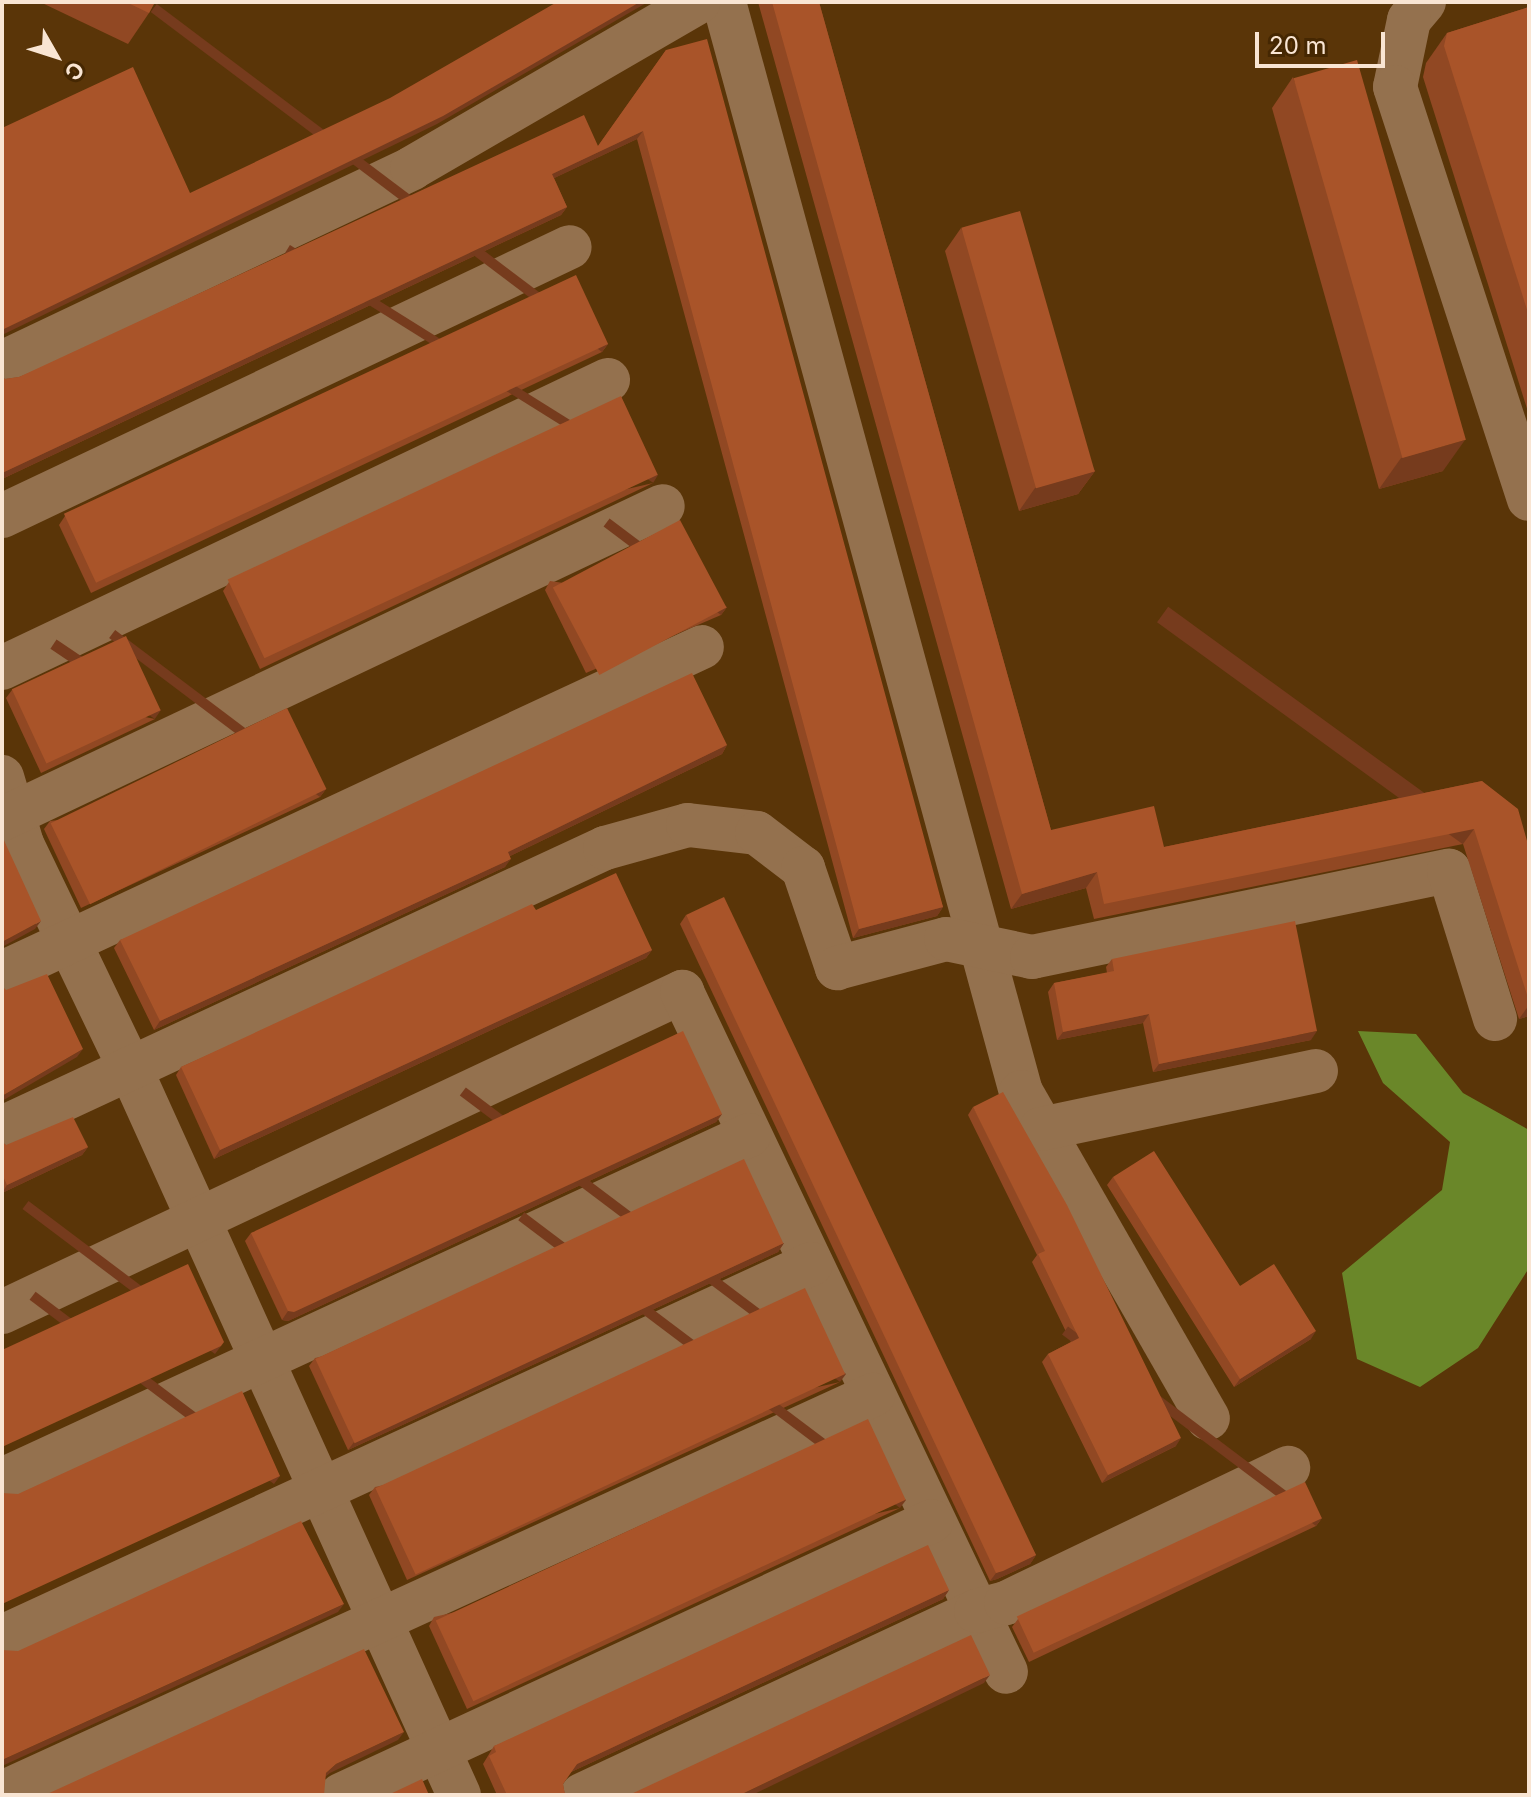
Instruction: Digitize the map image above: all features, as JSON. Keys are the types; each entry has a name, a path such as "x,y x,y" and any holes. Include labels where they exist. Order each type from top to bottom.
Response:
{"lane":[{"path":"2,363 412,168 698,2"},
{"path":"724,2 984,945 1021,1092 1208,1418"},
{"path":"1424,2 1409,20 1395,87 1527,485"},
{"path":"2,516 570,247"},
{"path":"2,668 608,380"},
{"path":"459,1795 130,1068 22,844 6,803 663,506"},
{"path":"2,973 702,647"},
{"path":"2,1128 605,848 688,825 757,833 803,868 837,968 946,939 1032,957 1449,871 1495,1019"},
{"path":"2,1312 682,992 1006,1672"},
{"path":"1041,1129 1316,1071"},
{"path":"2,1480 749,1135"},
{"path":"2,1637 811,1264"},
{"path":"2,1793 873,1395"},
{"path":"582,1795 976,1611 1006,1603 1288,1468"},
{"path":"341,1795 932,1521"}],"shaded area":[{"path":"2,2 1529,2 1529,1795 2,1795"},
{"path":"1358,1031 1416,1034 1463,1093 1529,1130 1529,1268 1478,1348 1420,1387 1357,1359 1342,1273 1442,1190 1450,1142 1383,1083"}],"building":[{"path":"126,2 155,2 149,13"},
{"path":"557,2 640,2 443,116 2,330 2,128 133,67 190,193 390,98"},
{"path":"772,2 819,2 1051,830 1154,806 1164,847 1482,781 1518,809 1529,848 1529,1001 1474,829 1104,904 1097,872 1022,894"},
{"path":"1529,7 1529,316 1444,46 1447,33"},
{"path":"707,39 943,907 859,929 643,131 552,174 567,207 2,473 2,377 19,377 584,115 598,146 666,50"},
{"path":"1357,60 1466,440 1402,458 1294,78"},
{"path":"1020,211 1095,472 1036,488 961,228"},
{"path":"576,275 608,344 96,583 64,514"},
{"path":"621,396 658,475 264,658 228,579"},
{"path":"680,520 726,607 599,675 553,588"},
{"path":"126,636 161,710 46,764 12,689"},
{"path":"692,673 727,745 508,852 511,859 160,1021 120,940"},
{"path":"287,708 326,789 90,904 51,823"},
{"path":"2,836 41,921 2,942"},
{"path":"616,873 652,950 220,1150 181,1067 532,904 536,910"},
{"path":"724,897 1036,1555 1003,1571 996,1573 686,915"},
{"path":"1295,921 1317,1031 1159,1064 1149,1014 1063,1032 1054,983 1114,971 1112,959"},
{"path":"47,974 83,1049 2,1096 2,986 6,990"},
{"path":"683,1031 722,1114 294,1312 288,1311 251,1233"},
{"path":"1003,1092 1067,1205 1181,1438 1108,1475 1048,1354 1079,1338 1038,1254 1045,1251 973,1107"},
{"path":"73,1117 88,1147 7,1185 2,1174 2,1142 6,1145"},
{"path":"1154,1151 1240,1286 1274,1264 1316,1331 1240,1379 1113,1177"},
{"path":"744,1159 783,1243 355,1443 315,1359"},
{"path":"188,1264 224,1342 221,1346 2,1447 2,1350"},
{"path":"805,1288 845,1374 416,1574 375,1488"},
{"path":"242,1391 280,1476 2,1604 2,1493 18,1494"},
{"path":"868,1419 906,1500 473,1701 436,1621"},
{"path":"1305,1482 1322,1518 1034,1653 1017,1616"},
{"path":"301,1521 344,1604 2,1760 2,1650 18,1651"},
{"path":"928,1545 949,1590 577,1764 563,1784 565,1795 507,1795 489,1756 496,1752 494,1746"},
{"path":"971,1635 990,1675 740,1795 629,1795"},
{"path":"364,1649 404,1732 336,1764 326,1773 324,1795 45,1795"},
{"path":"422,1779 429,1795 388,1795"}]}
